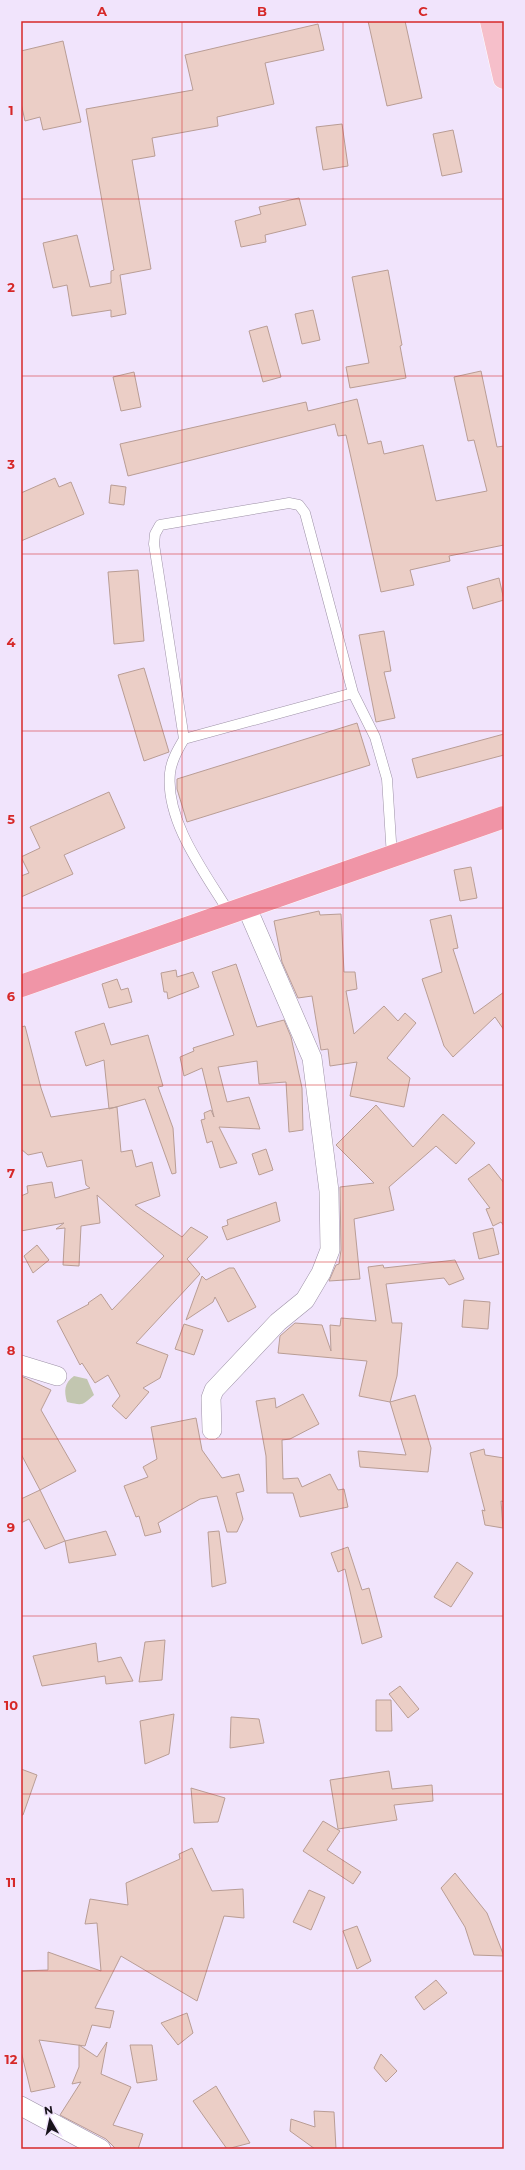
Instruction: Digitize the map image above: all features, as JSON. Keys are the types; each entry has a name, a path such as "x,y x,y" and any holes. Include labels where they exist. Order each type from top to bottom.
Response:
{"highway":[{"path":"21,986 392,858 504,817"}],"main road":[{"path":"491,21 504,78"}],"street":[{"path":"212,1430 211,1398 214,1390 278,1322 305,1300 321,1273 330,1250 329,1191 312,1058 239,911"},
{"path":"21,1366 56,1376"},
{"path":"21,2106 100,2149"}],"lane":[{"path":"239,911 182,833 169,792 170,771 176,753 184,739 154,544 155,534 160,525 289,503 299,505 305,512 353,693 375,736 387,779 392,858"},
{"path":"184,739 353,693"}],"green space":[{"path":"74,1376 87,1379 94,1395 82,1404 67,1402 65,1394 67,1384 68,1381"}],"building":[{"path":"368,21 405,21 422,98 387,106"},
{"path":"318,24 324,50 265,63 274,104 217,117 218,126 152,138 155,156 132,160 151,269 120,275 126,314 111,317 111,310 72,316 67,285 53,288 43,243 77,235 90,287 111,283 111,271 114,270 86,109 193,90 185,55"},
{"path":"63,41 81,122 43,130 40,117 25,121 21,103 21,51"},
{"path":"342,124 348,166 323,170 316,127"},
{"path":"453,130 462,172 442,176 433,134"},
{"path":"299,198 306,225 265,235 266,242 241,247 235,221 261,214 259,207"},
{"path":"388,270 402,345 400,346 406,378 350,388 346,367 369,363 352,277"},
{"path":"313,310 320,340 302,344 295,314"},
{"path":"267,326 281,377 263,382 249,331"},
{"path":"481,371 497,447 504,446 504,545 449,556 450,561 410,570 414,585 381,592 346,435 338,436 335,424 128,476 120,444 306,402 308,411 357,399 368,444 381,441 384,454 423,445 436,501 487,491 474,440 468,441 454,377"},
{"path":"134,372 141,407 121,411 113,377"},
{"path":"55,478 59,487 71,482 84,514 21,541 21,493"},
{"path":"111,485 126,487 124,505 109,503"},
{"path":"138,570 144,641 114,644 108,572"},
{"path":"499,578 504,600 473,609 467,587"},
{"path":"384,631 391,671 384,672 395,718 376,722 359,635"},
{"path":"144,668 169,752 144,761 118,675"},
{"path":"357,723 370,765 187,822 177,789 177,779"},
{"path":"504,734 504,755 417,778 412,759"},
{"path":"109,792 125,828 64,855 73,874 21,897 21,876 29,873 21,857 40,848 30,827"},
{"path":"471,867 477,898 460,901 454,870"},
{"path":"319,911 320,915 341,914 344,972 355,972 357,989 346,991 354,1034 384,1006 398,1021 405,1013 416,1023 387,1058 410,1078 404,1107 350,1096 357,1062 330,1066 328,1049 321,1050 312,996 298,998 282,962 274,921"},
{"path":"451,915 458,948 453,949 474,1014 504,992 504,1030 495,1017 453,1057 444,1046 422,979 442,972 430,920"},
{"path":"236,964 257,1027 284,1020 291,1037 302,1088 303,1130 289,1132 286,1082 259,1084 257,1061 218,1067 227,1102 249,1097 260,1129 219,1127 237,1163 220,1168 212,1141 207,1143 201,1120 205,1119 204,1113 211,1110 214,1117 202,1068 184,1076 180,1057 194,1051 193,1048 234,1035 212,972"},
{"path":"176,970 177,977 193,972 199,987 168,999 167,992 164,992 161,973"},
{"path":"117,979 121,990 128,988 132,1002 109,1008 102,984"},
{"path":"104,1023 111,1045 148,1035 163,1086 158,1087 173,1128 176,1173 172,1174 145,1099 109,1109 104,1060 86,1066 75,1032"},
{"path":"25,1026 41,1088 51,1117 117,1107 121,1152 132,1150 136,1167 152,1162 160,1196 135,1205 182,1237 191,1227 208,1237 187,1259 200,1274 136,1343 168,1355 160,1378 143,1388 149,1392 126,1419 112,1406 120,1396 108,1375 95,1383 82,1363 80,1365 57,1321 89,1304 88,1303 101,1294 112,1310 164,1256 97,1195 100,1223 81,1226 79,1266 63,1265 65,1228 56,1229 64,1223 21,1231 21,1196 28,1193 27,1186 52,1182 55,1198 90,1188 86,1185 82,1160 47,1167 42,1152 28,1155 21,1149 21,1027"},
{"path":"376,1105 413,1147 443,1114 475,1143 456,1164 436,1146 389,1187 394,1210 354,1219 360,1279 329,1281 336,1265 339,1264 341,1250 340,1187 374,1183 336,1145"},
{"path":"266,1149 273,1170 259,1175 252,1154"},
{"path":"489,1164 504,1183 504,1226 501,1222 493,1226 486,1209 490,1208 468,1179"},
{"path":"276,1202 280,1221 227,1240 222,1227 228,1225 227,1220"},
{"path":"493,1228 499,1254 479,1259 473,1233"},
{"path":"37,1245 49,1260 33,1273 24,1256"},
{"path":"455,1260 464,1279 449,1285 444,1278 386,1284 392,1323 402,1323 397,1376 390,1402 359,1396 367,1361 278,1353 280,1336 295,1323 322,1325 331,1351 330,1325 340,1326 341,1318 376,1321 368,1267 383,1265 384,1268"},
{"path":"229,1268 234,1268 256,1307 228,1322 215,1297 213,1302 186,1320 202,1276 206,1280"},
{"path":"464,1300 490,1302 488,1329 462,1327"},
{"path":"184,1324 203,1330 194,1355 175,1349"},
{"path":"21,1376 51,1390 41,1410 76,1471 40,1490 21,1454"},
{"path":"303,1394 319,1424 290,1439 282,1440 283,1479 298,1478 302,1487 330,1474 338,1490 344,1489 348,1507 300,1517 293,1493 267,1493 266,1456 256,1401 275,1398 276,1408"},
{"path":"415,1395 431,1448 428,1472 360,1467 358,1451 406,1455 390,1402"},
{"path":"196,1418 202,1450 222,1478 239,1474 244,1491 236,1493 243,1519 237,1532 227,1532 217,1496 200,1499 158,1523 161,1532 145,1536 139,1516 136,1517 124,1486 148,1477 143,1467 157,1459 151,1427"},
{"path":"484,1449 485,1455 504,1458 504,1502 501,1501 503,1528 485,1525 482,1510 485,1511 470,1453"},
{"path":"40,1490 65,1541 45,1549 29,1519 21,1523 21,1499"},
{"path":"106,1531 116,1555 69,1563 65,1541"},
{"path":"219,1531 226,1583 212,1587 208,1532"},
{"path":"348,1547 362,1590 369,1588 382,1637 362,1644 345,1569 338,1572 331,1553"},
{"path":"457,1562 473,1573 451,1607 434,1597"},
{"path":"165,1640 162,1680 139,1682 145,1642"},
{"path":"96,1643 98,1662 121,1657 133,1681 106,1684 105,1676 42,1686 33,1656"},
{"path":"400,1686 419,1709 408,1718 389,1694"},
{"path":"376,1700 391,1700 392,1731 376,1731"},
{"path":"174,1714 169,1754 145,1764 140,1721"},
{"path":"231,1717 259,1719 264,1743 230,1748"},
{"path":"21,1769 37,1775 23,1815 21,1815"},
{"path":"389,1771 392,1789 432,1785 433,1801 394,1805 397,1820 338,1829 330,1780"},
{"path":"191,1788 225,1798 218,1822 194,1823"},
{"path":"323,1821 340,1831 327,1850 361,1872 353,1884 303,1851"},
{"path":"192,1848 212,1891 243,1889 244,1918 224,1916 197,2001 121,1956 95,2008 114,2011 110,2028 92,2025 85,2046 39,2040 55,2087 31,2092 21,2051 21,1971 48,1970 48,1952 101,1971 97,1923 85,1924 90,1899 128,1905 126,1883 180,1859 179,1854"},
{"path":"455,1873 487,1913 504,1956 474,1955 465,1927 441,1888"},
{"path":"309,1890 325,1897 311,1930 293,1922"},
{"path":"357,1926 371,1961 357,1969 343,1931"},
{"path":"436,1980 447,1993 424,2010 415,1997"},
{"path":"187,2013 193,2033 178,2045 161,2023"},
{"path":"107,2042 101,2074 131,2087 113,2125 143,2134 138,2149 116,2149 106,2139 60,2115 81,2082 72,2084 79,2067 79,2045 97,2057"},
{"path":"130,2045 152,2045 157,2080 137,2083"},
{"path":"381,2054 397,2071 386,2082 374,2068"},
{"path":"216,2086 250,2143 227,2149 193,2101"},
{"path":"314,2111 334,2112 336,2149 315,2149 290,2131 291,2119 315,2127"}]}
